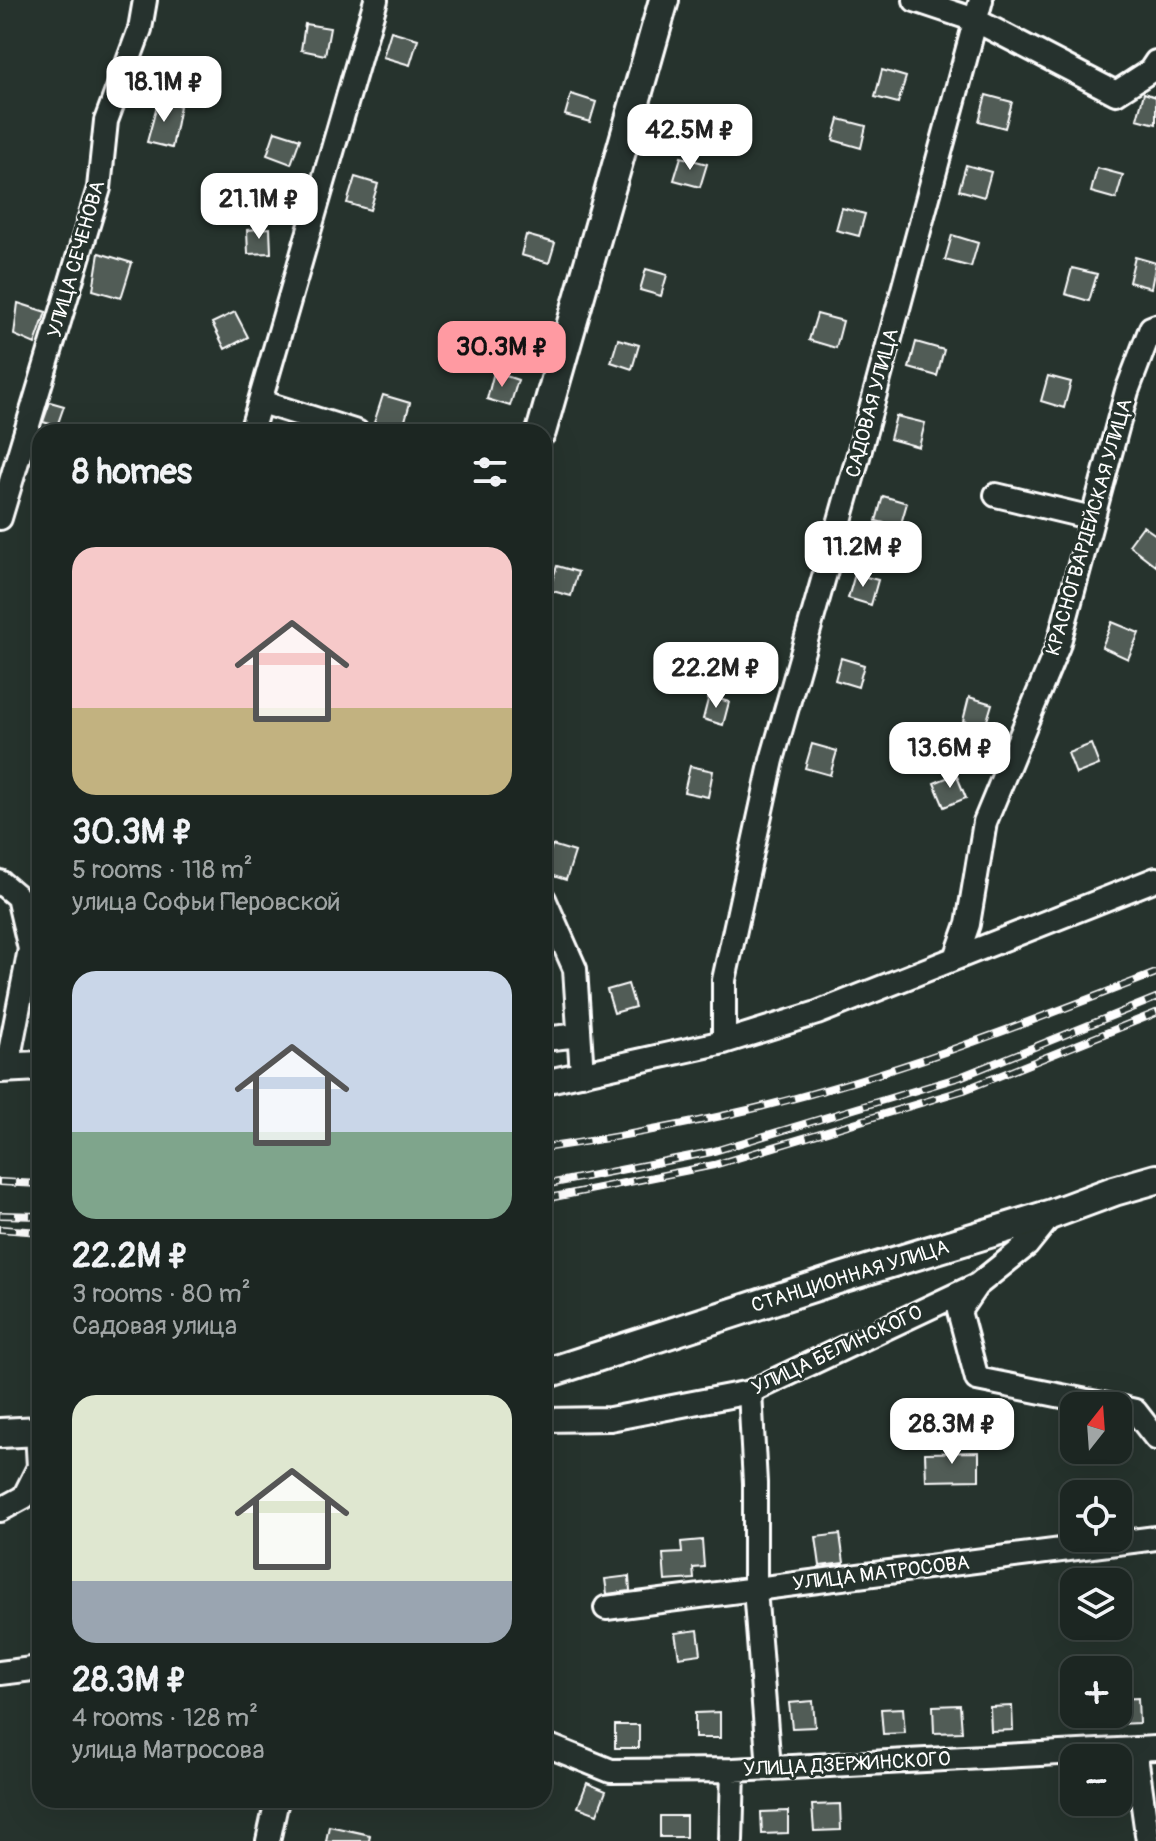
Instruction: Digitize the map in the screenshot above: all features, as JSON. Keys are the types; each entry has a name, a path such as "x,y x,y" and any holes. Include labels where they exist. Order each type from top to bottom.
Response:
{"main road":[{"path":"543,424 664,0"},
{"path":"4,1068 32,1066"},
{"name":"СТАНЦИОННАЯ УЛИЦА","path":"552,1371 1156,1179"},
{"path":"0,1433 32,1431"}],"street":[{"name":"УЛИЦА СЕЧЕНОВА","path":"0,518 99,188 106,121 140,29 145,0"},
{"path":"254,424 376,0"},
{"path":"915,0 978,10 1116,93 1150,71 1156,62"},
{"name":"САДОВАЯ УЛИЦА","path":"724,1042 724,980 772,760 858,457 978,10"},
{"name":"КРАСНОГВАРДЕЙСКАЯ УЛИЦА","path":"956,958 968,924 985,822 1058,646 1127,391 1151,328 1156,326"},
{"path":"261,402 331,424"},
{"path":"996,495 1092,518"},
{"path":"552,1080 724,1042 817,1013 1156,879"},
{"path":"0,882 18,897 30,949 4,1068"},
{"path":"552,917 575,969 582,1074"},
{"path":"552,1038 579,1035"},
{"name":"УЛИЦА БЕЛИНСКОГО","path":"552,1420 610,1419 750,1392 977,1285 1027,1245 1052,1214"},
{"path":"977,1285 959,1311 977,1379 1060,1396"},
{"path":"750,1392 755,1483 755,1589 769,1768"},
{"path":"1132,1410 1156,1438"},
{"path":"0,1510 24,1497 32,1481"},
{"name":"УЛИЦА МАТРОСОВА","path":"606,1608 1156,1538"},
{"path":"0,1673 32,1669"},
{"name":"УЛИЦА ДЗЕРЖИНСКОГО","path":"552,1747 611,1771 733,1770 1145,1749"},
{"path":"1145,1749 1148,1841"},
{"path":"731,1841 733,1770"},
{"path":"268,1841 275,1808"}],"building":[{"path":"305,24 330,28 325,55 301,50"},
{"path":"391,31 418,39 410,65 383,57"},
{"path":"882,70 906,77 898,103 875,97"},
{"path":"1144,93 1156,97 1156,124 1137,119"},
{"path":"571,94 596,102 590,122 565,115"},
{"path":"986,95 1012,102 1005,128 979,121"},
{"path":"159,98 180,106 172,148 147,142"},
{"path":"839,119 866,126 861,148 833,140"},
{"path":"275,131 300,139 291,164 267,155"},
{"path":"681,157 707,164 700,187 674,180"},
{"path":"966,165 991,172 984,197 959,190"},
{"path":"1097,168 1123,175 1116,199 1091,192"},
{"path":"355,177 378,184 370,210 347,203"},
{"path":"842,208 865,214 859,236 836,230"},
{"path":"270,228 271,253 248,254 247,230"},
{"path":"526,235 555,243 549,263 521,255"},
{"path":"952,235 978,243 971,267 945,260"},
{"path":"99,253 132,263 121,298 93,290"},
{"path":"1135,257 1156,263 1151,288 1129,282"},
{"path":"1072,268 1097,274 1089,301 1065,294"},
{"path":"646,269 667,275 661,296 640,290"},
{"path":"18,303 46,312 35,344 14,335"},
{"path":"235,312 248,337 225,349 212,323"},
{"path":"817,314 843,321 836,348 809,340"},
{"path":"618,339 639,345 632,369 611,362"},
{"path":"916,342 944,350 937,376 909,368"},
{"path":"494,372 518,380 510,406 487,399"},
{"path":"1048,376 1071,382 1064,408 1041,401"},
{"path":"383,395 410,403 404,424 374,423"},
{"path":"50,402 64,406 58,424 43,422"},
{"path":"896,416 925,423 919,447 890,439"},
{"path":"883,496 907,503 900,527 876,521"},
{"path":"1143,526 1156,535 1156,566 1129,545"},
{"path":"557,566 578,572 571,596 552,591"},
{"path":"855,574 878,580 871,605 848,598"},
{"path":"1112,622 1139,633 1128,659 1102,647"},
{"path":"841,658 864,665 858,687 835,680"},
{"path":"709,696 729,702 723,725 703,719"},
{"path":"969,697 992,704 985,727 963,721"},
{"path":"812,744 837,751 830,775 805,768"},
{"path":"1091,744 1099,765 1076,774 1068,753"},
{"path":"690,766 713,771 708,797 684,792"},
{"path":"956,774 966,798 944,807 934,783"},
{"path":"552,845 575,852 566,880 552,876"},
{"path":"628,984 635,1007 614,1013 607,990"},
{"path":"979,1452 979,1480 926,1481 925,1453"},
{"path":"840,1534 844,1563 820,1566 816,1537"},
{"path":"702,1540 704,1567 693,1568 694,1579 665,1581 663,1554 682,1553 681,1542"},
{"path":"629,1576 630,1591 607,1594 605,1579"},
{"path":"698,1630 701,1654 679,1657 675,1633"},
{"path":"1132,1698 1138,1698 1139,1723 1132,1723"},
{"path":"813,1701 815,1727 792,1728 789,1703"},
{"path":"960,1705 962,1732 934,1733 933,1706"},
{"path":"1012,1706 1013,1730 991,1731 990,1707"},
{"path":"903,1708 905,1733 883,1734 881,1709"},
{"path":"720,1712 720,1738 695,1738 695,1713"},
{"path":"615,1725 639,1725 639,1748 615,1748"},
{"path":"587,1783 606,1791 597,1814 578,1807"},
{"path":"840,1804 841,1830 814,1831 812,1805"},
{"path":"788,1811 788,1833 762,1834 761,1812"},
{"path":"660,1816 686,1816 686,1837 660,1837"},
{"path":"329,1826 370,1835 369,1841 326,1841"}],"railway":[{"path":"552,1147 697,1121 835,1087 974,1042 1156,973"},
{"path":"552,1183 711,1152 960,1077 1156,998"},
{"path":"552,1197 714,1165 964,1090 1156,1013"},
{"path":"0,1182 32,1184"},
{"path":"0,1215 32,1216"},
{"path":"0,1229 32,1231"}]}
